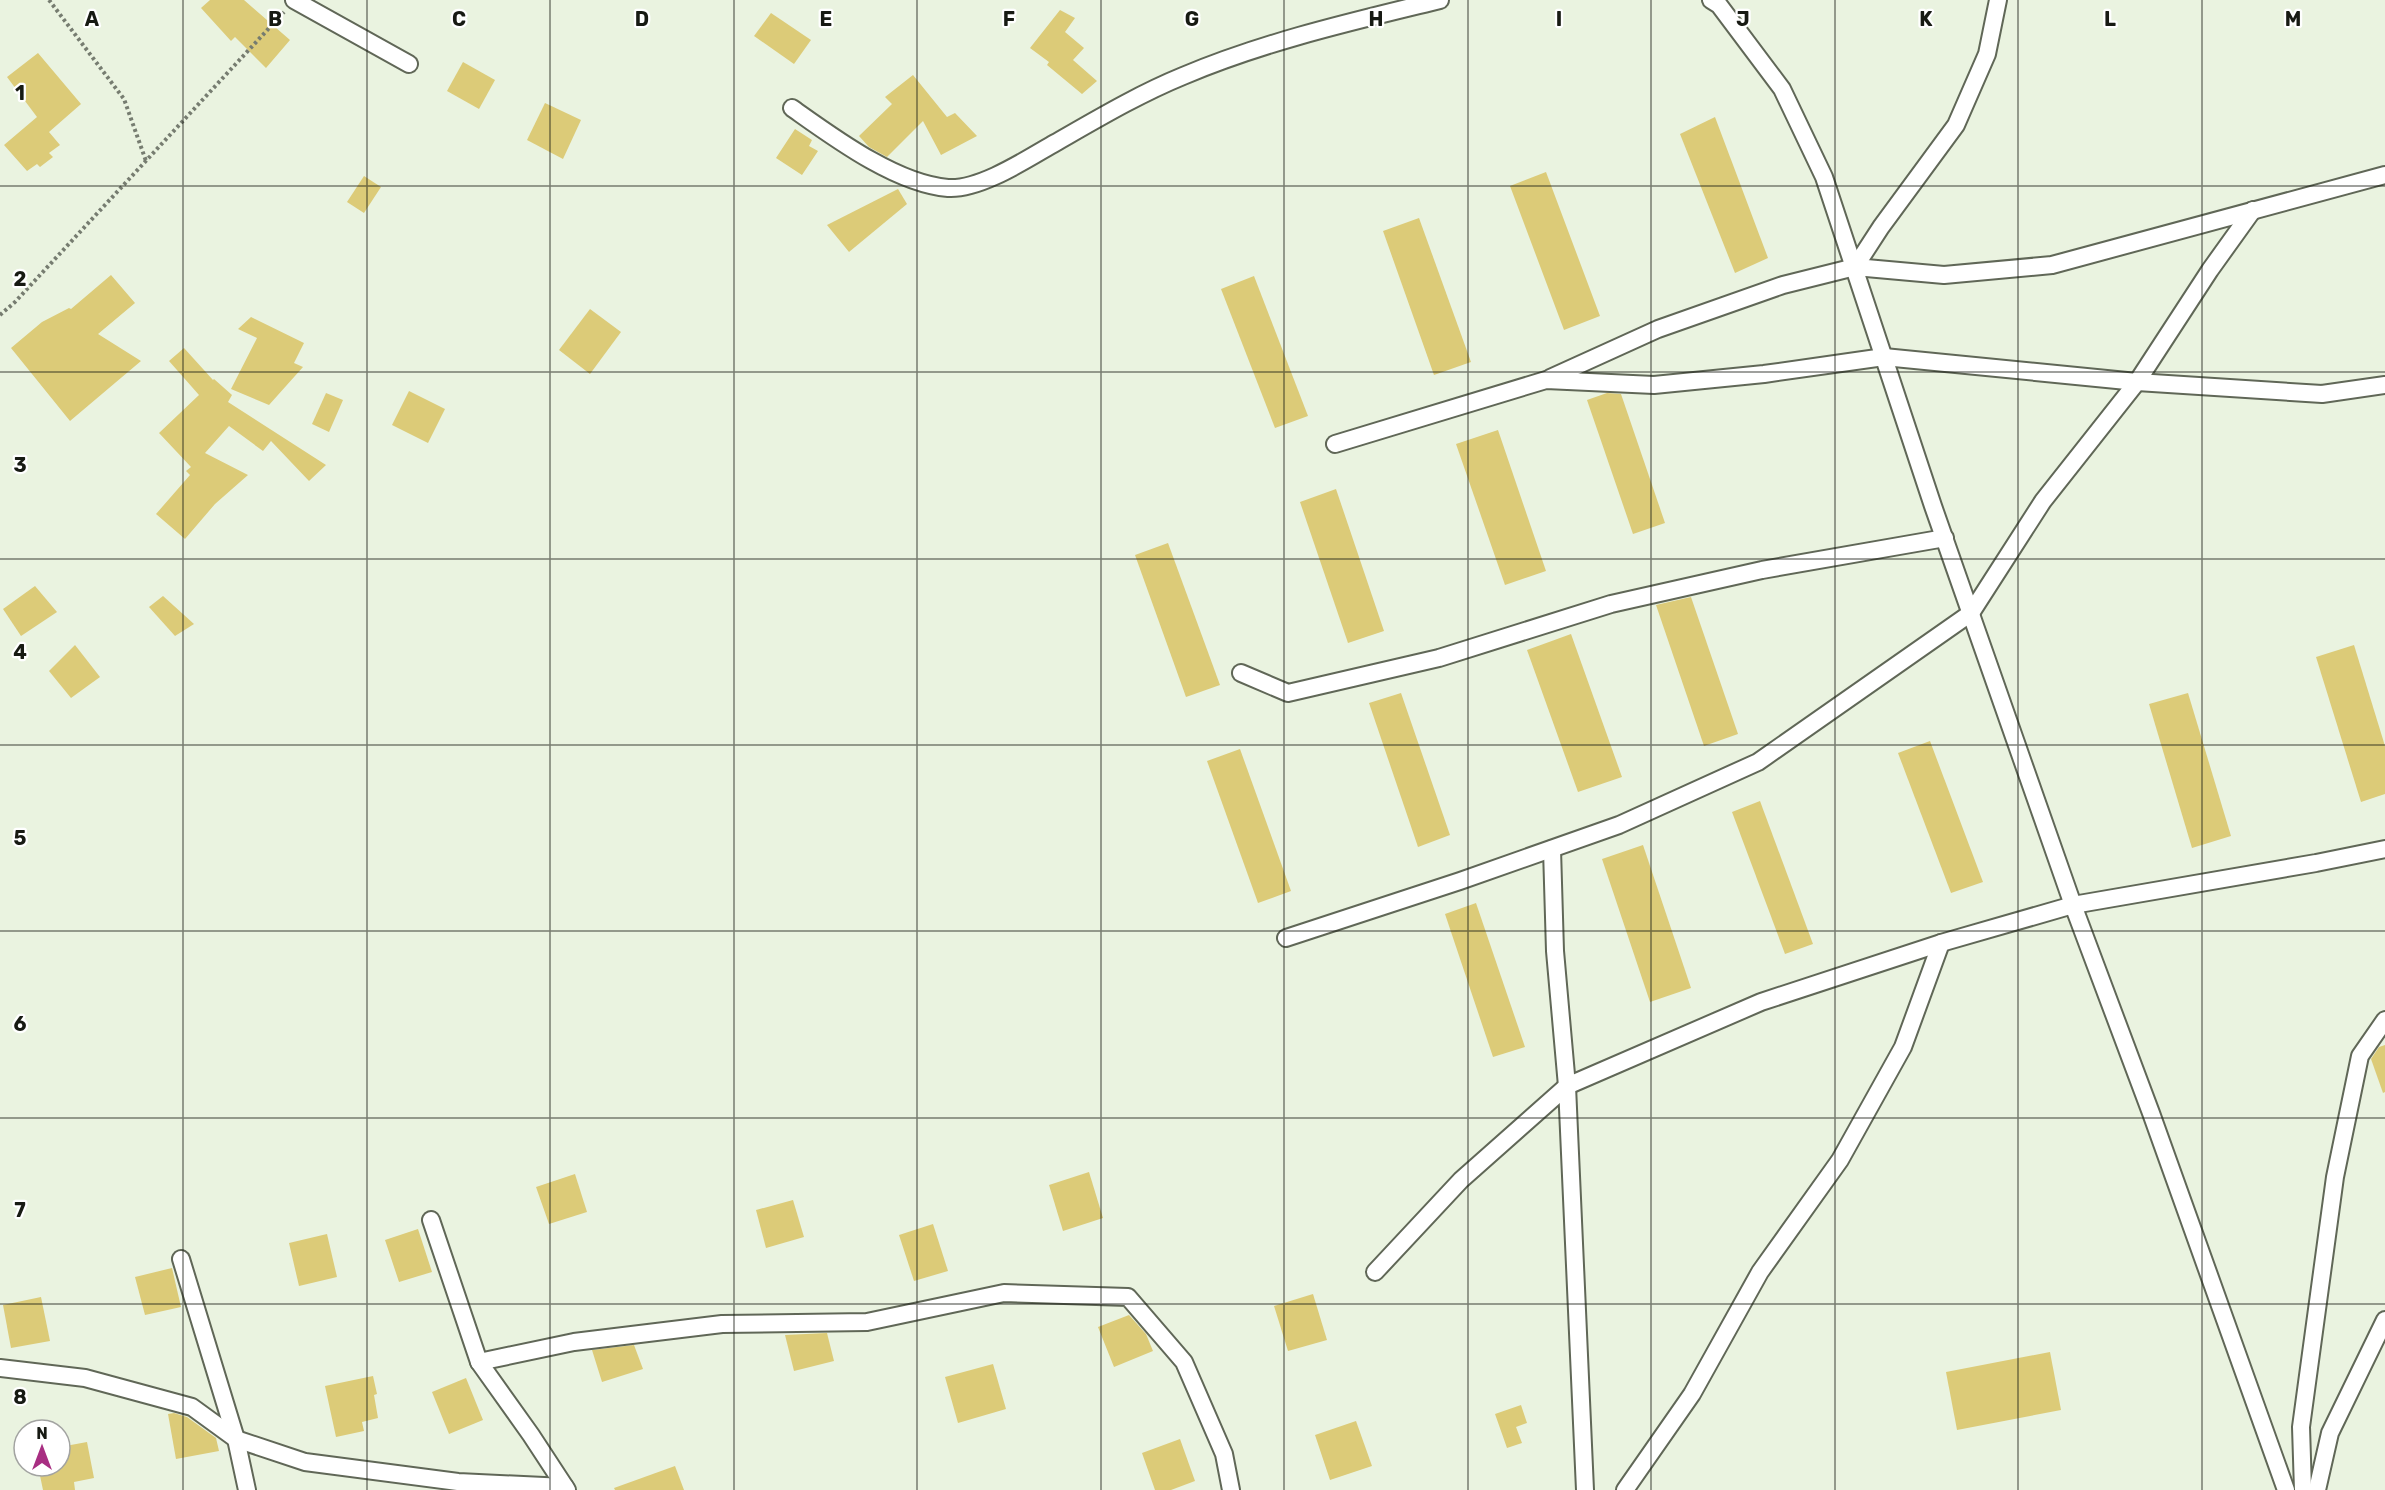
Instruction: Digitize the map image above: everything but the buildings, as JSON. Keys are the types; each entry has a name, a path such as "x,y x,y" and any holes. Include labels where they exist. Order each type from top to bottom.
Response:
{"street":[{"path":"792,108 839,142 911,180 949,188 989,180 1115,109 1184,75 1282,41 1440,0"},
{"path":"1711,0 1719,5 1782,89 1824,177 1945,538 2073,905 2151,1113 2286,1490"},
{"path":"1855,267 1881,227 1956,125 1987,54 1998,0"},
{"path":"291,4 409,64"},
{"path":"1335,444 1546,380 1658,329 1783,285 1855,267 1944,275 2052,265 2385,176"},
{"path":"1286,938 1619,825 1758,762 1971,613 2043,501 2137,382 2210,270 2253,210"},
{"path":"1546,380 1654,385 1764,374 1884,357 2137,382 2322,394 2385,385"},
{"path":"1241,673 1287,693 1439,658 1611,604 1762,570 1945,538"},
{"path":"1552,849 1555,951 1567,1086 1585,1490"},
{"path":"1375,1272 1461,1180 1567,1086 1761,1002 1941,943 2073,905 2316,864 2385,849"},
{"path":"1625,1490 1692,1394 1760,1272 1840,1160 1903,1047 1941,943"},
{"path":"2303,1490 2301,1427 2335,1177 2360,1056 2385,1020"},
{"path":"431,1220 479,1362 566,1489"},
{"path":"181,1259 236,1439 247,1490"},
{"path":"479,1362 574,1342 722,1324 867,1322 1004,1293 1128,1297 1184,1362 1224,1454 1231,1490"},
{"path":"2317,1490 2330,1433 2385,1320"},
{"path":"0,1368 85,1378 192,1407 236,1439 305,1462 458,1482 566,1489"}],"path":[{"path":"49,0 124,99 146,161"},
{"path":"0,315 15,302 291,4"}]}
